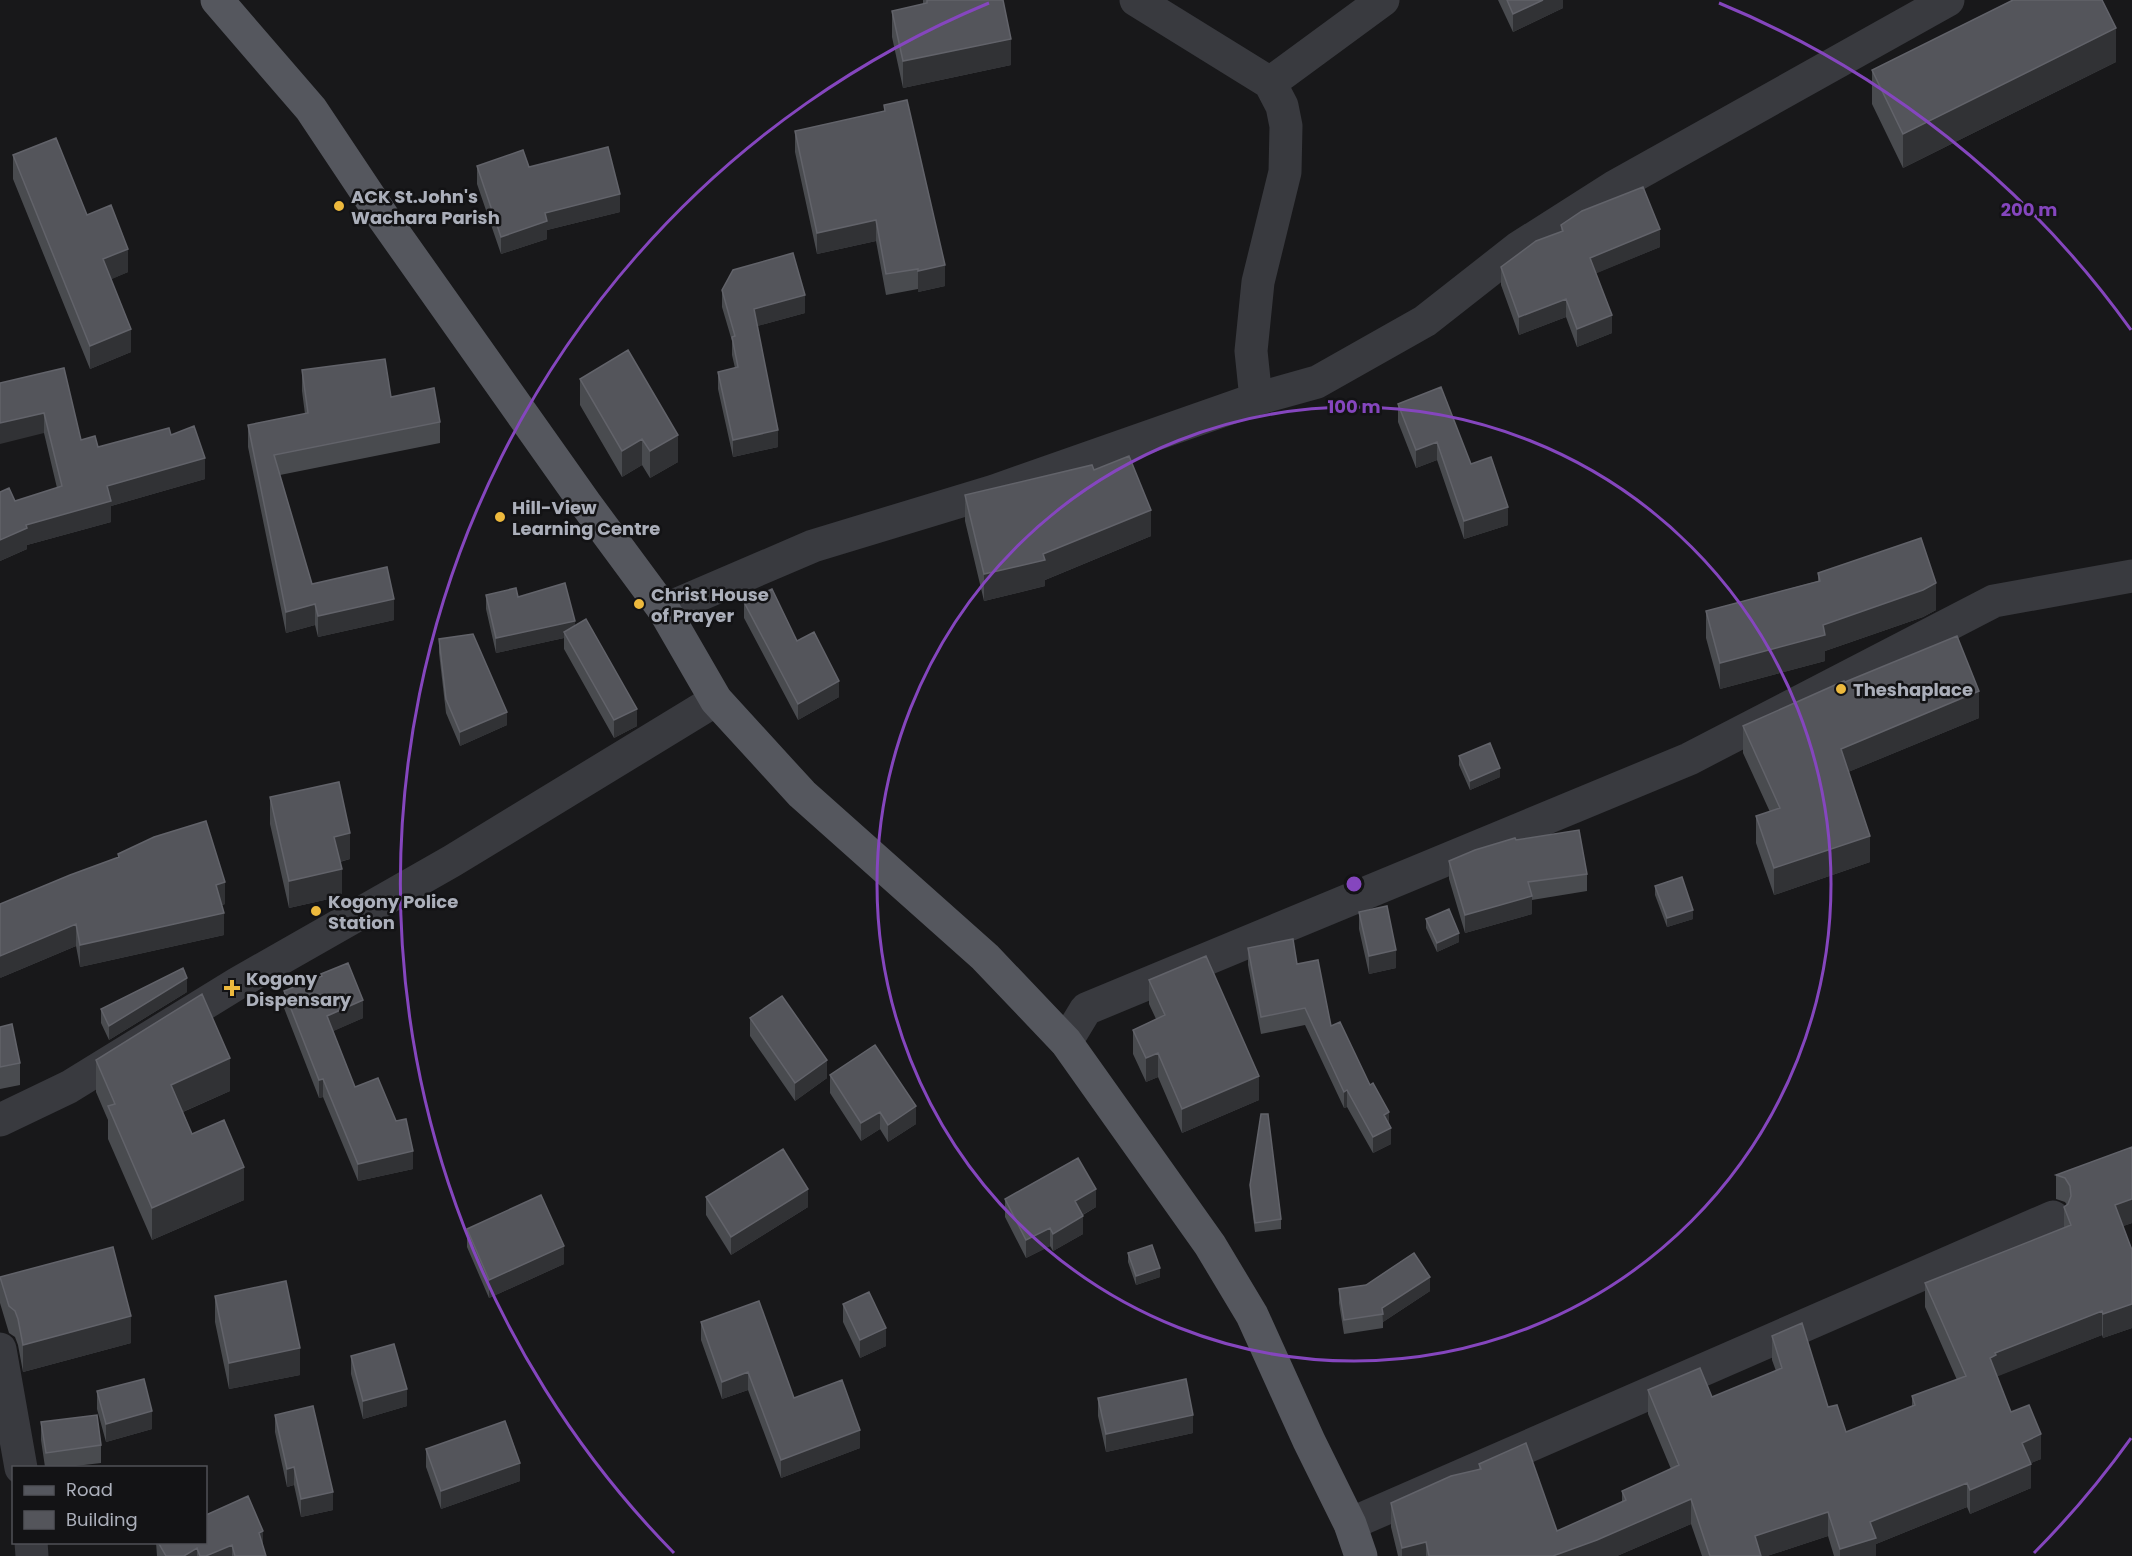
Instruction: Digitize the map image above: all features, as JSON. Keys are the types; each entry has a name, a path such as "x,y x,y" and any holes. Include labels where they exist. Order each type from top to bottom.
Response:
{"main road":[{"path":"217,0 311,109 385,220 664,610 716,700 802,794 985,957 1066,1042 1210,1245 1252,1315 1309,1441 1350,1524 1361,1556"}],"street":[{"path":"1136,0 1270,83 1282,106 1286,126 1285,172 1258,282 1251,351 1256,399"},
{"path":"1270,83 1383,0"},
{"path":"664,610 813,546 994,491 1256,399 1317,382 1415,326 1518,248 1614,187 1948,0"},
{"path":"1066,1042 1086,1009 1689,759 1995,601 2132,576"},
{"path":"0,1120 69,1087 238,982 452,861 716,700"},
{"path":"1350,1524 2053,1217"},
{"path":"0,1349 21,1466"}],"building":[{"path":"927,0 1003,0 1011,39 903,61 892,11 927,3"},
{"path":"1507,0 1543,0 1513,14"},
{"path":"2013,0 2102,0 2116,28 1903,134 1872,70"},
{"path":"907,100 945,265 918,271 918,269 886,274 876,220 817,233 795,131 885,111 884,105"},
{"path":"56,138 87,215 111,205 128,249 103,259 131,329 90,346 13,155"},
{"path":"608,147 620,194 545,213 547,221 501,237 477,166 523,150 529,167"},
{"path":"1643,187 1660,229 1590,258 1612,315 1577,329 1566,299 1519,317 1501,267 1536,241 1563,231 1561,225 1582,211"},
{"path":"793,253 805,295 754,309 778,430 733,440 718,372 738,367 732,337 735,336 722,290 733,270"},
{"path":"628,350 678,435 650,451 642,439 622,451 580,379"},
{"path":"385,359 391,397 434,388 440,422 274,455 312,584 387,567 394,599 318,616 315,604 286,612 248,425 308,413 302,370"},
{"path":"64,368 81,440 95,436 98,447 169,428 171,435 194,426 205,458 107,486 111,501 26,525 27,528 0,540 0,492 9,488 15,501 62,486 44,413 0,423 0,383"},
{"path":"1441,387 1471,464 1491,457 1508,507 1464,521 1437,442 1416,450 1398,404"},
{"path":"1129,456 1151,510 1043,554 1045,560 984,574 965,495 1092,465 1094,470"},
{"path":"1921,538 1936,583 1923,590 1823,625 1825,635 1720,663 1706,611 1820,581 1818,573"},
{"path":"565,583 575,621 496,638 486,595 516,588 518,597"},
{"path":"772,589 797,641 814,632 839,681 798,704 744,602"},
{"path":"586,619 637,709 614,720 564,632"},
{"path":"473,634 507,712 460,732 446,699 439,639"},
{"path":"1957,636 1979,691 1841,749 1870,836 1774,868 1756,816 1780,808 1743,726 1844,681"},
{"path":"1490,743 1500,768 1470,781 1459,756"},
{"path":"339,782 350,833 334,837 342,869 289,881 270,797"},
{"path":"206,821 225,882 216,885 224,913 80,945 76,924 0,956 0,904 119,857 118,854 154,837"},
{"path":"1579,830 1587,874 1528,882 1532,896 1465,915 1449,861 1475,850 1515,838 1516,840"},
{"path":"1682,877 1693,910 1667,918 1655,886"},
{"path":"1387,906 1396,950 1369,956 1359,912"},
{"path":"1449,909 1459,933 1437,943 1426,919"},
{"path":"1293,939 1297,964 1318,960 1331,1026 1340,1022 1370,1085 1373,1083 1389,1112 1384,1115 1391,1128 1373,1137 1347,1090 1344,1092 1305,1008 1261,1017 1248,948"},
{"path":"1206,956 1259,1076 1182,1109 1158,1053 1146,1058 1133,1030 1165,1015 1149,980"},
{"path":"348,963 363,1000 327,1016 355,1087 378,1078 396,1121 406,1119 413,1151 358,1164 323,1079 319,1080 284,991"},
{"path":"183,968 187,978 109,1026 101,1009"},
{"path":"202,994 230,1058 171,1085 192,1134 224,1120 244,1167 152,1208 108,1106 115,1104 96,1060"},
{"path":"782,996 827,1060 795,1083 750,1018"},
{"path":"12,1024 20,1063 0,1067 0,1027"},
{"path":"875,1045 916,1106 888,1125 880,1112 861,1123 830,1075"},
{"path":"1261,1114 1268,1114 1281,1219 1255,1223 1250,1185"},
{"path":"2132,1147 2132,1199 2115,1205 2132,1250 2132,1304 2103,1314 2102,1311 1995,1353 1996,1355 1990,1358 2011,1412 2029,1405 2041,1434 2022,1443 2031,1464 1970,1490 1967,1483 1870,1522 1876,1538 1840,1549 1828,1512 1755,1536 1761,1556 1710,1556 1691,1499 1597,1540 1553,1556 1429,1556 1426,1542 1402,1548 1391,1503 1451,1476 1481,1469 1479,1464 1526,1443 1557,1531 1626,1500 1622,1491 1679,1465 1648,1390 1700,1368 1712,1397 1782,1368 1772,1336 1802,1323 1828,1407 1837,1405 1846,1432 1915,1405 1912,1396 1966,1376 1925,1283 2071,1225 2064,1207 2071,1196 2070,1186 2065,1178 2056,1175"},
{"path":"783,1149 808,1189 731,1237 706,1197"},
{"path":"1078,1158 1096,1189 1075,1201 1083,1216 1053,1234 1050,1228 1026,1240 1005,1199"},
{"path":"541,1195 564,1246 489,1280 467,1229"},
{"path":"1152,1245 1160,1268 1136,1276 1128,1253"},
{"path":"113,1247 131,1316 23,1345 18,1319 15,1311 9,1306 0,1277"},
{"path":"1414,1253 1430,1277 1382,1308 1383,1314 1344,1320 1339,1289 1366,1285"},
{"path":"286,1281 300,1348 229,1363 215,1296"},
{"path":"869,1292 886,1328 860,1340 843,1304"},
{"path":"759,1301 794,1398 842,1380 860,1430 781,1460 748,1372 722,1382 701,1322"},
{"path":"394,1344 407,1389 363,1401 351,1356"},
{"path":"144,1379 152,1411 106,1424 97,1391"},
{"path":"1186,1379 1193,1415 1106,1434 1098,1398"},
{"path":"313,1406 333,1492 301,1499 294,1467 287,1469 275,1415"},
{"path":"97,1415 101,1445 46,1453 41,1422"},
{"path":"505,1421 520,1463 441,1491 426,1449"},
{"path":"248,1496 263,1531 259,1533 266,1556 235,1556 232,1545 206,1556 200,1556 197,1548 184,1556 166,1556 159,1544 207,1544 207,1515"}],"place":[{"name":"ACK St.John's Wachara Parish","path":"339,206"},
{"name":"Hill-View Learning Centre","path":"500,517"},
{"name":"Christ House of Prayer","path":"639,604"},
{"name":"Theshaplace","path":"1841,689"},
{"name":"Kogony Police Station","path":"316,911"},
{"name":"Kogony Dispensary","path":"232,988"}]}
